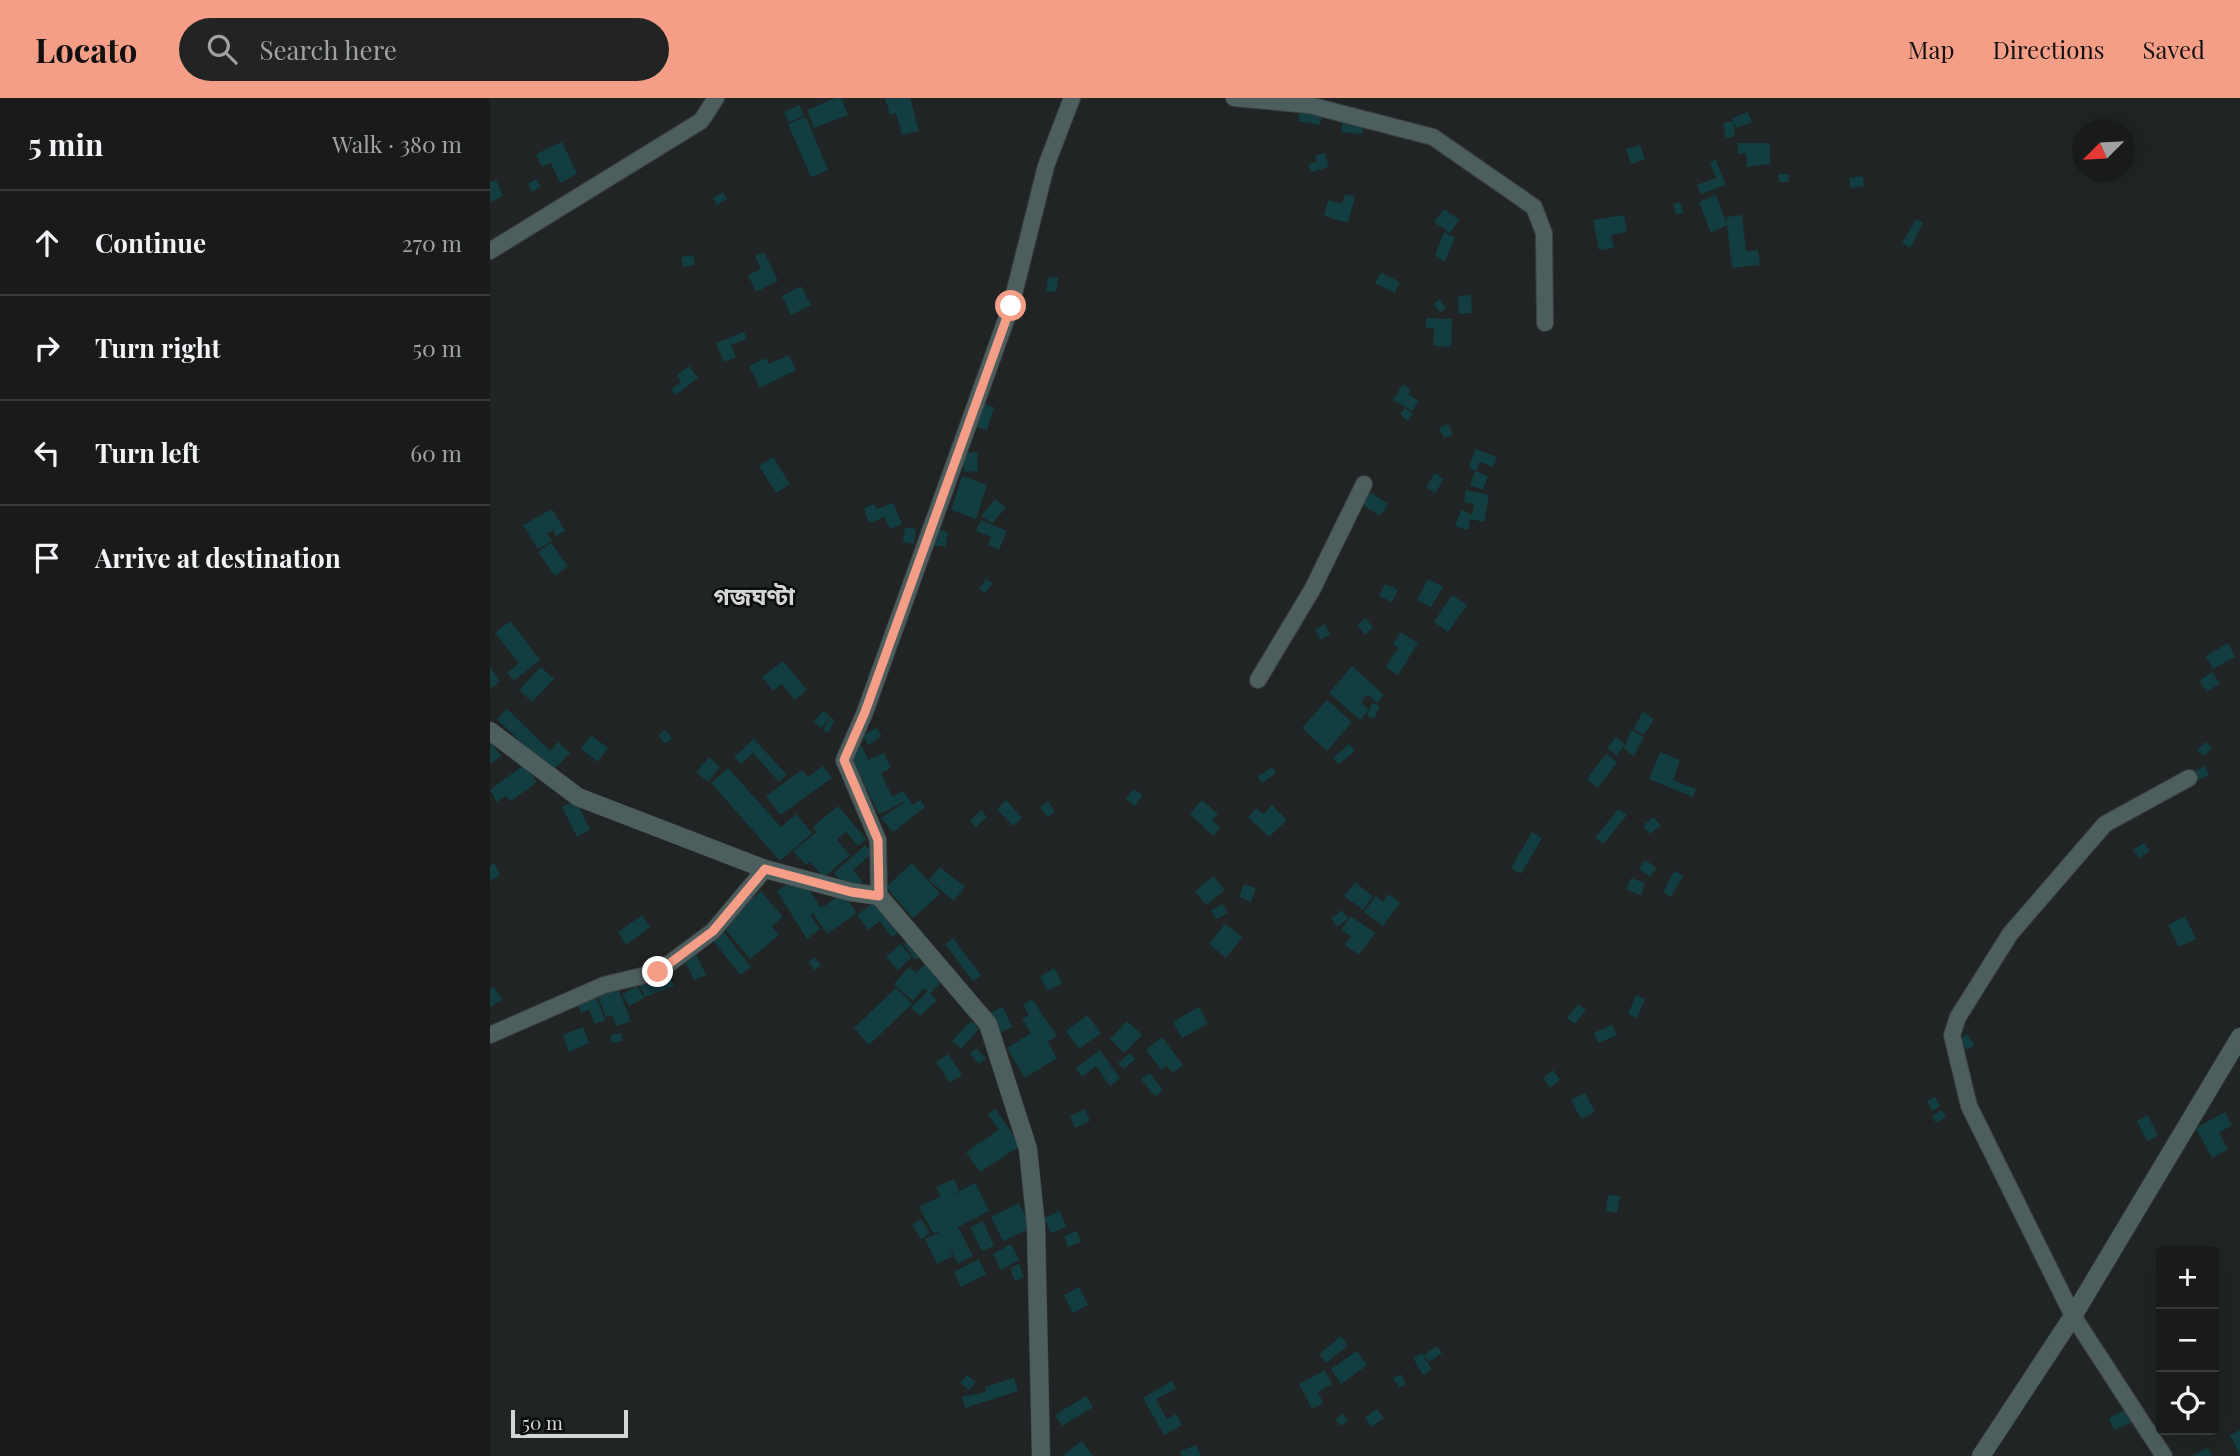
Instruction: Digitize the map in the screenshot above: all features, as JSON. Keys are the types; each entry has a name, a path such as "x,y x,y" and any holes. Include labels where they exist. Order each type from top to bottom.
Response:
{"street":[{"path":"490,251 701,121 716,98"},
{"path":"1041,1456 1035,1226 1028,1149 988,1024 879,896 878,840 844,760 865,712 1011,306 1046,166 1072,98"},
{"path":"1234,98 1309,105 1433,137 1534,207 1544,233 1545,323"},
{"path":"1258,680 1312,590 1364,484"},
{"path":"490,731 578,797 765,869 851,892 879,896"},
{"path":"2164,1456 2073,1316 1969,1106 1952,1035 1958,1017 2010,934 2105,824 2189,778"},
{"path":"490,1035 604,985 658,972 713,931 765,869"},
{"path":"1981,1456 2073,1316 2240,1037"}],"building":[{"path":"841,98 848,115 814,128 807,110"},
{"path":"885,98 910,98 919,131 902,135 896,113 890,115"},
{"path":"799,105 804,116 789,122 784,112"},
{"path":"1300,110 1322,114 1320,125 1298,121"},
{"path":"1748,112 1752,122 1736,128 1732,118"},
{"path":"806,117 828,170 811,177 788,124"},
{"path":"1343,119 1363,121 1362,134 1341,132"},
{"path":"1733,121 1735,136 1726,138 1723,123"},
{"path":"562,142 577,174 560,183 551,163 542,167 536,154"},
{"path":"1738,143 1770,143 1770,164 1747,167 1746,153 1738,154"},
{"path":"1640,145 1645,159 1631,164 1626,149"},
{"path":"1325,153 1329,167 1311,172 1308,164 1316,162 1315,156"},
{"path":"1716,160 1726,185 1701,194 1697,185 1716,178 1710,162"},
{"path":"1778,174 1789,174 1789,182 1779,182"},
{"path":"1863,176 1864,186 1851,188 1849,178"},
{"path":"536,179 541,186 532,192 528,184"},
{"path":"496,180 503,196 490,202 490,182"},
{"path":"723,192 727,199 717,205 713,198"},
{"path":"1345,194 1355,197 1348,223 1324,216 1328,200 1342,204"},
{"path":"1716,195 1727,225 1711,233 1699,202"},
{"path":"1680,202 1683,213 1676,215 1673,204"},
{"path":"1444,209 1459,220 1450,233 1434,222"},
{"path":"1624,215 1627,232 1611,235 1614,248 1599,250 1593,220"},
{"path":"1742,215 1746,251 1758,250 1760,265 1732,268 1726,217"},
{"path":"1916,219 1923,223 1910,248 1902,243"},
{"path":"1444,232 1455,237 1445,262 1435,255"},
{"path":"764,252 778,281 756,292 748,275 761,269 755,256"},
{"path":"693,255 695,265 683,267 681,257"},
{"path":"1381,273 1400,282 1395,293 1375,283"},
{"path":"1048,277 1058,278 1056,292 1046,291"},
{"path":"801,286 811,305 791,315 782,296"},
{"path":"1471,295 1472,313 1459,314 1458,296"},
{"path":"1440,299 1446,308 1440,313 1434,304"},
{"path":"1426,318 1452,319 1451,347 1433,346 1434,328 1426,328"},
{"path":"744,332 747,339 731,345 736,357 724,362 716,343"},
{"path":"789,355 796,370 760,388 749,366 766,358 769,364"},
{"path":"689,366 698,378 676,395 671,389 681,382 677,375"},
{"path":"1403,384 1411,390 1408,394 1419,401 1412,411 1393,400"},
{"path":"980,402 994,407 987,430 973,426"},
{"path":"1405,408 1413,414 1408,421 1400,414"},
{"path":"1448,424 1453,434 1444,438 1439,428"},
{"path":"1475,449 1497,457 1493,467 1480,462 1477,471 1469,468"},
{"path":"977,452 978,471 964,472 963,453"},
{"path":"773,457 790,484 776,493 759,466"},
{"path":"1475,471 1488,476 1483,490 1470,485"},
{"path":"1435,473 1444,479 1435,493 1426,487"},
{"path":"962,476 987,485 976,519 951,510"},
{"path":"1366,490 1388,504 1380,516 1358,502"},
{"path":"1466,490 1489,495 1484,522 1470,519 1468,530 1455,526 1461,510 1472,515 1474,504 1464,502"},
{"path":"995,499 1006,508 992,523 981,516"},
{"path":"893,503 902,524 890,529 885,517 869,523 864,508 874,504 877,509"},
{"path":"552,509 565,531 556,536 553,530 547,533 552,541 538,549 523,525"},
{"path":"981,520 1007,531 999,550 988,545 991,537 976,531"},
{"path":"905,527 916,529 914,544 903,542"},
{"path":"936,529 948,532 945,547 933,545"},
{"path":"551,543 568,566 555,576 538,552"},
{"path":"986,579 993,583 985,593 979,589"},
{"path":"1428,579 1443,587 1431,607 1417,600"},
{"path":"1385,584 1398,590 1392,602 1379,596"},
{"path":"1452,595 1467,605 1448,632 1434,622"},
{"path":"1365,618 1373,627 1365,635 1357,625"},
{"path":"510,621 540,660 514,681 507,673 519,663 495,633"},
{"path":"1324,624 1330,634 1321,640 1315,630"},
{"path":"1401,632 1418,643 1398,675 1386,667 1398,648 1393,644"},
{"path":"2228,643 2235,657 2213,669 2206,656"},
{"path":"783,661 807,690 795,700 781,684 773,691 762,677"},
{"path":"1352,666 1384,695 1377,703 1368,694 1361,702 1369,710 1360,720 1329,693"},
{"path":"490,667 500,681 490,689"},
{"path":"541,667 554,679 532,702 519,690"},
{"path":"2212,672 2220,683 2207,692 2199,681"},
{"path":"1327,700 1352,722 1327,751 1302,728"},
{"path":"1372,703 1380,706 1374,719 1367,716"},
{"path":"507,709 550,751 558,742 570,753 551,772 497,719"},
{"path":"823,711 830,717 821,728 814,722"},
{"path":"1643,712 1654,719 1644,735 1633,729"},
{"path":"830,717 835,720 828,733 823,730"},
{"path":"876,728 882,736 868,745 863,736"},
{"path":"665,730 672,738 665,744 658,735"},
{"path":"1631,730 1644,737 1634,756 1624,749"},
{"path":"591,735 608,748 598,762 581,749"},
{"path":"1616,737 1625,744 1617,756 1607,748"},
{"path":"754,739 787,775 779,782 753,753 741,764 734,757"},
{"path":"490,741 501,756 490,764"},
{"path":"2206,742 2212,749 2203,756 2197,749"},
{"path":"1349,744 1355,751 1339,764 1333,758"},
{"path":"862,746 868,760 884,753 891,768 881,773 892,797 903,791 913,805 920,800 925,807 893,832 881,818 908,800 879,814 849,752"},
{"path":"1660,752 1680,760 1673,780 1696,789 1693,797 1649,779"},
{"path":"1606,754 1617,762 1598,788 1587,779"},
{"path":"709,757 720,767 708,782 696,772"},
{"path":"524,765 537,782 511,801 506,796 497,802 490,790"},
{"path":"823,766 832,778 780,815 766,796 802,770 808,777"},
{"path":"2205,766 2209,775 2198,780 2194,772"},
{"path":"1272,767 1276,773 1262,783 1257,777"},
{"path":"728,768 781,827 796,814 812,833 780,861 711,783"},
{"path":"1134,789 1143,795 1135,806 1126,799"},
{"path":"576,800 590,830 577,837 562,807"},
{"path":"1006,800 1022,818 1013,826 997,809"},
{"path":"1202,800 1218,814 1212,820 1220,828 1213,836 1190,814"},
{"path":"1048,801 1055,812 1047,817 1040,807"},
{"path":"1272,805 1287,820 1269,837 1248,817 1257,808 1263,814"},
{"path":"838,806 866,839 858,846 846,832 837,840 850,855 824,877 810,862 806,865 793,851 817,832 813,827"},
{"path":"1618,809 1627,815 1603,844 1595,838"},
{"path":"981,810 987,817 976,827 970,821"},
{"path":"1653,817 1661,825 1650,834 1643,826"},
{"path":"1532,832 1542,838 1521,874 1511,868"},
{"path":"2144,843 2150,851 2139,858 2133,850"},
{"path":"865,845 872,853 853,870 863,882 851,892 834,873"},
{"path":"1645,860 1657,868 1650,877 1639,869"},
{"path":"494,863 500,875 490,881 490,866"},
{"path":"912,863 940,894 913,918 886,887"},
{"path":"940,867 965,887 954,901 929,880"},
{"path":"1674,871 1683,876 1671,897 1663,892"},
{"path":"799,876 821,908 843,893 857,913 827,934 813,913 810,915 820,929 807,939 777,891"},
{"path":"1213,876 1225,890 1206,905 1195,891"},
{"path":"1631,878 1645,883 1641,895 1626,890"},
{"path":"1355,882 1373,896 1363,910 1344,896"},
{"path":"1244,884 1256,888 1251,902 1239,897"},
{"path":"761,891 783,917 772,926 779,935 750,959 721,924"},
{"path":"1389,894 1400,903 1383,926 1364,912 1376,896 1383,902"},
{"path":"876,901 898,933 892,937 880,921 868,930 857,915"},
{"path":"1222,904 1228,912 1217,919 1211,911"},
{"path":"1342,910 1348,919 1337,927 1331,918"},
{"path":"642,915 650,927 626,945 618,932"},
{"path":"1351,916 1375,933 1359,955 1345,945 1351,936 1341,930"},
{"path":"2185,916 2196,939 2179,947 2168,925"},
{"path":"1225,924 1242,937 1226,958 1209,944"},
{"path":"719,926 751,967 740,975 709,935"},
{"path":"953,938 981,975 973,981 945,944"},
{"path":"912,939 923,955 915,960 904,944"},
{"path":"900,944 912,957 898,970 886,957"},
{"path":"694,951 706,975 694,980 683,957"},
{"path":"814,957 821,965 815,970 808,962"},
{"path":"928,960 946,976 930,994 937,1000 920,1016 911,1008 928,991 924,988 913,1001 894,984 909,967 917,973"},
{"path":"1054,968 1062,983 1048,991 1040,977"},
{"path":"668,971 674,986 645,997 639,984"},
{"path":"617,986 631,1021 617,1026 612,1015 606,1017 597,994"},
{"path":"637,986 644,998 629,1006 622,994"},
{"path":"494,987 502,1000 490,1007 490,989"},
{"path":"896,988 912,1004 869,1045 854,1028"},
{"path":"595,994 605,1020 595,1024 589,1010 581,1013 576,1001"},
{"path":"1636,995 1645,999 1637,1018 1628,1014"},
{"path":"1032,999 1057,1036 1049,1041 1045,1037 1057,1058 1025,1078 1007,1048 1031,1033 1022,1019 1029,1015 1023,1005"},
{"path":"1578,1004 1586,1010 1575,1024 1567,1018"},
{"path":"1003,1007 1012,1027 999,1033 990,1013"},
{"path":"1199,1007 1208,1024 1182,1038 1173,1022"},
{"path":"1087,1015 1101,1033 1079,1049 1066,1031"},
{"path":"971,1021 979,1029 961,1049 952,1041"},
{"path":"1127,1021 1142,1035 1124,1053 1110,1039"},
{"path":"1612,1025 1617,1035 1598,1043 1594,1033"},
{"path":"583,1027 589,1043 569,1052 563,1035"},
{"path":"621,1033 623,1041 612,1043 610,1035"},
{"path":"1967,1034 1975,1045 1967,1050 1960,1040"},
{"path":"1162,1037 1183,1065 1173,1073 1167,1066 1161,1070 1146,1050"},
{"path":"976,1048 986,1058 979,1064 970,1054"},
{"path":"1100,1050 1120,1078 1110,1086 1096,1066 1082,1077 1076,1068"},
{"path":"948,1054 962,1075 950,1083 936,1062"},
{"path":"1129,1054 1136,1059 1123,1069 1118,1063"},
{"path":"1553,1070 1560,1080 1550,1088 1543,1078"},
{"path":"1150,1073 1163,1090 1155,1097 1141,1079"},
{"path":"1585,1093 1595,1112 1581,1119 1571,1100"},
{"path":"1935,1097 1940,1106 1932,1111 1927,1101"},
{"path":"996,1109 1020,1146 980,1172 966,1152 999,1130 988,1114"},
{"path":"1085,1109 1090,1121 1075,1128 1070,1116"},
{"path":"1941,1110 1946,1117 1936,1123 1932,1117"},
{"path":"2225,1112 2232,1125 2219,1133 2228,1149 2212,1158 2196,1128"},
{"path":"2148,1115 2158,1136 2147,1141 2137,1121"},
{"path":"954,1179 959,1190 952,1195 975,1183 989,1211 958,1227 973,1256 958,1264 946,1240 953,1256 937,1264 925,1239 942,1231 933,1233 919,1207 941,1196 936,1187"},
{"path":"1608,1195 1620,1196 1617,1213 1606,1211"},
{"path":"1019,1203 1031,1228 1003,1241 991,1217"},
{"path":"1060,1211 1066,1227 1051,1233 1044,1218"},
{"path":"921,1219 930,1233 921,1239 912,1225"},
{"path":"983,1221 994,1246 982,1251 970,1227"},
{"path":"1077,1231 1081,1242 1068,1247 1064,1236"},
{"path":"1011,1244 1019,1260 1001,1270 993,1254"},
{"path":"979,1259 986,1274 961,1287 954,1272"},
{"path":"1019,1264 1024,1277 1015,1281 1010,1268"},
{"path":"1079,1287 1088,1305 1073,1313 1064,1295"},
{"path":"1341,1336 1348,1345 1326,1363 1319,1354"},
{"path":"1437,1346 1442,1353 1429,1362 1424,1355"},
{"path":"1357,1351 1367,1365 1341,1384 1331,1369"},
{"path":"1422,1353 1432,1370 1423,1375 1413,1358"},
{"path":"1325,1370 1332,1384 1318,1392 1323,1403 1312,1409 1299,1384"},
{"path":"1401,1374 1406,1384 1399,1388 1393,1378"},
{"path":"967,1375 976,1382 969,1390 960,1383"},
{"path":"1014,1378 1018,1391 965,1408 962,1397 986,1392 985,1387"},
{"path":"1172,1381 1176,1389 1156,1399 1167,1419 1176,1414 1182,1425 1164,1435 1143,1398"},
{"path":"1086,1396 1093,1407 1062,1426 1055,1415"},
{"path":"2131,1407 2137,1420 2114,1430 2109,1418"},
{"path":"1377,1409 1384,1418 1372,1427 1365,1418"},
{"path":"1342,1414 1348,1420 1341,1426 1335,1420"},
{"path":"2240,1430 2240,1455 2230,1435"},
{"path":"1082,1441 1093,1456 1065,1456 1064,1454"},
{"path":"1196,1445 1201,1456 1182,1456 1180,1451"},
{"path":"2207,1448 2212,1456 2192,1456"}],"district":[{"name":"গজঘণ্টা","path":"754,597"}],"route":[{"path":"658,972 713,931 765,869 851,892 879,896 878,840 844,760 852,735 865,712 930,524 1011,306"}]}
